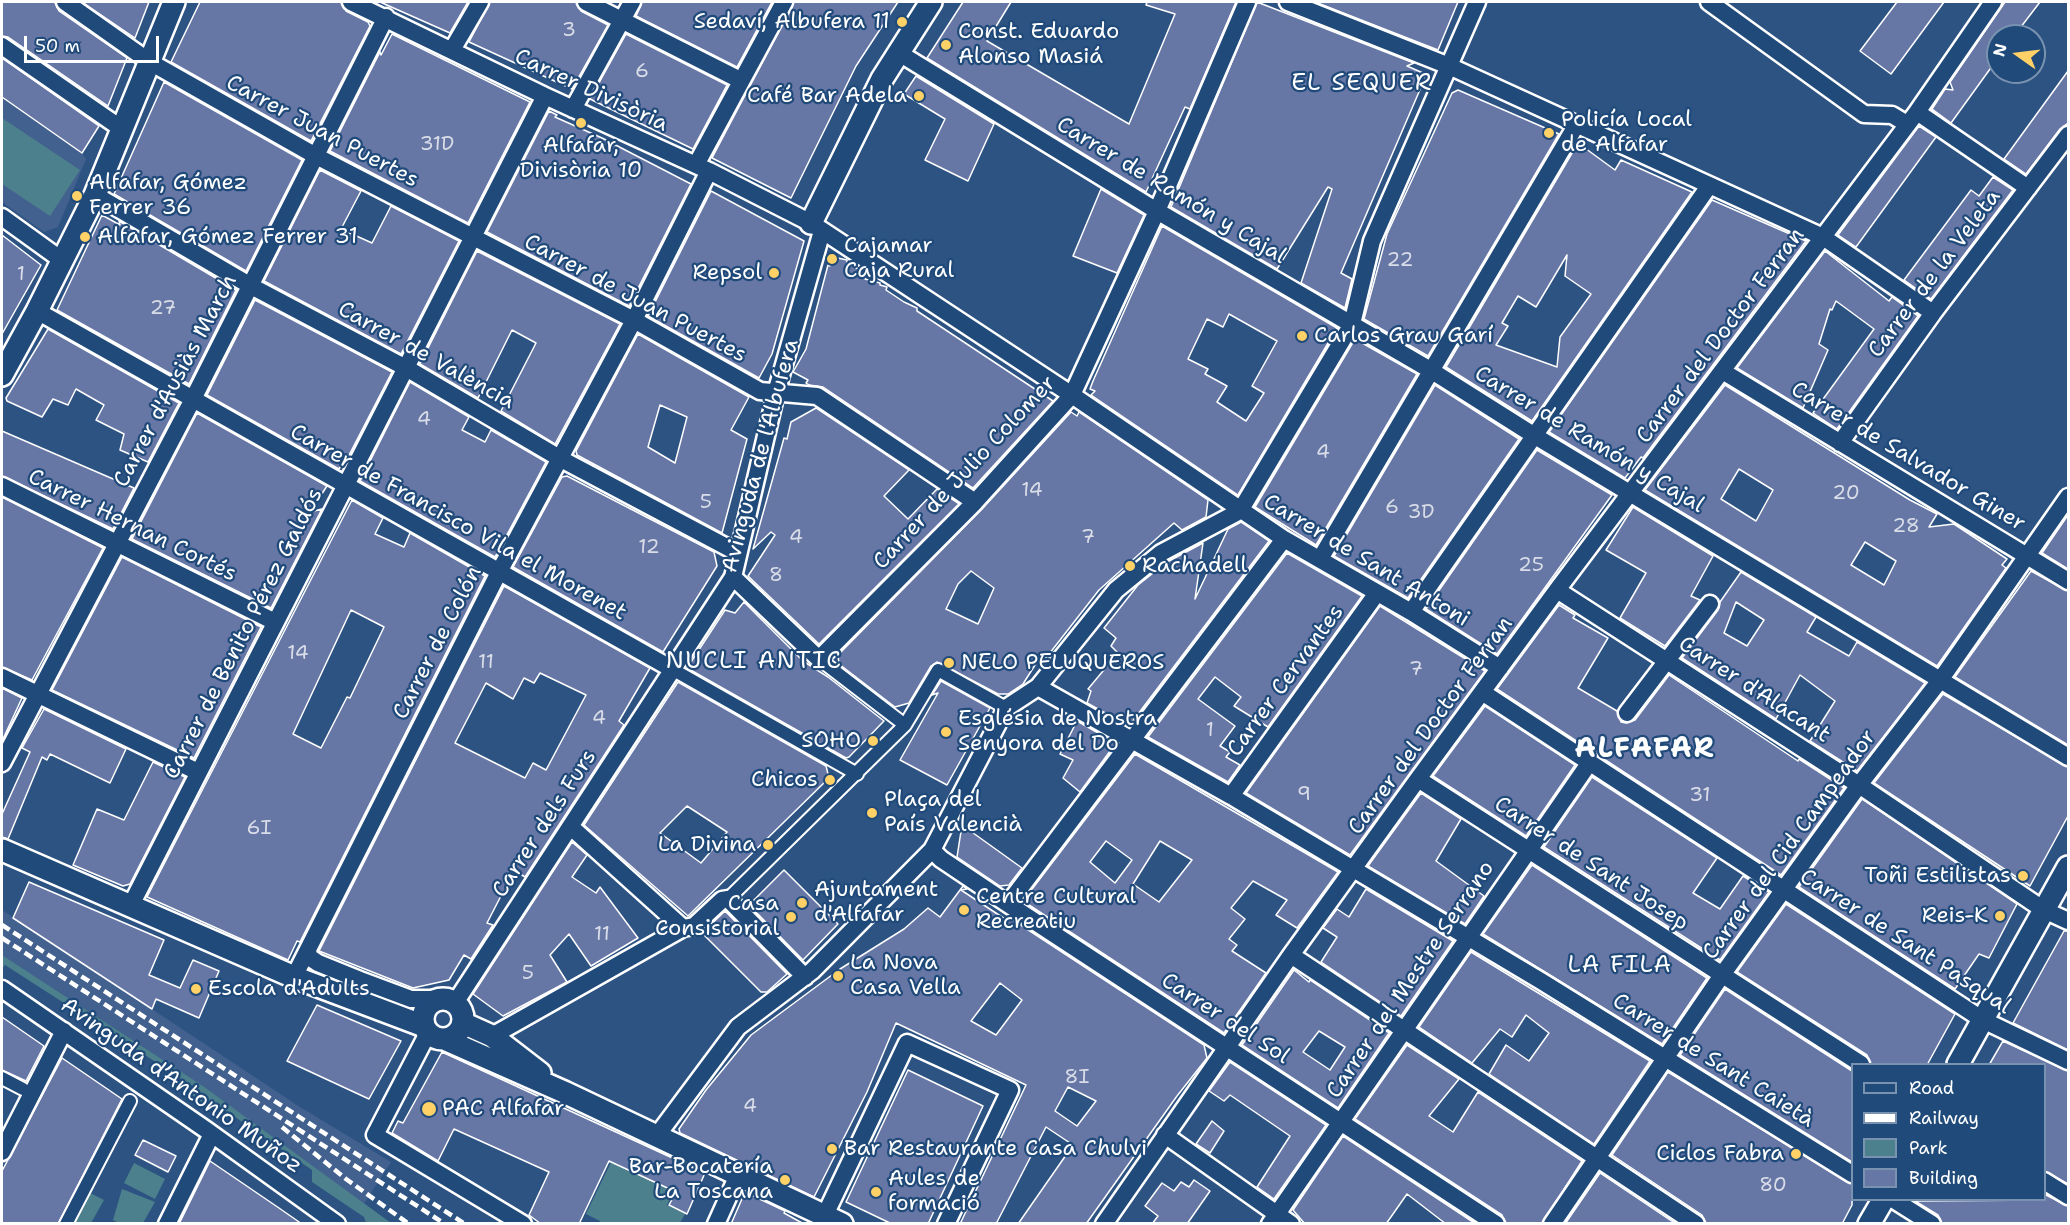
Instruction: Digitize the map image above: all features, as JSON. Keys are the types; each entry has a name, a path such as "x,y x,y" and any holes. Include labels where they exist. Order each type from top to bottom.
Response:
{"street":[{"name":"Carrer Juan Puertes","path":"65,2 150,62 316,156 474,238"},
{"path":"2,374 63,261 95,195 174,2"},
{"name":"Carrer Divisòria","path":"351,2 545,96 703,168 816,227 1072,395"},
{"path":"452,50 480,2"},
{"path":"585,2 741,80"},
{"path":"573,109 632,2"},
{"name":"Carrer de Colón","path":"294,977 499,572 634,320 741,80 784,2"},
{"name":"Avinguda de l'Albufera","path":"672,669 733,577 816,227 882,79 931,2"},
{"name":"Carrer de Julio Colomer","path":"819,659 975,502 1072,395 1157,211 1247,2"},
{"path":"1288,2 1449,66 1823,237 1933,313"},
{"path":"656,1137 738,1027 805,977 932,850 1006,708 1038,687 1116,590 1161,553 1240,511 1352,324 1372,242 1477,2"},
{"path":"1709,2 1864,114 1912,118 2028,188"},
{"name":"Carrer del Doctor Ferran","path":"1104,1224 1291,955 1482,692 1724,372 1912,118 1993,2"},
{"name":"Carrer d'Ausiàs March","path":"2,763 193,399 386,17"},
{"path":"2,46 122,129"},
{"name":"Carrer de Ramón y Cajal","path":"898,53 1157,211 1432,371 2068,757"},
{"name":"Carrer de Benito Pérez Galdós","path":"131,905 345,486 408,369 545,96"},
{"path":"1320,559 1576,124"},
{"name":"Carrer de la Veleta","path":"1840,442 1933,313 2068,135"},
{"path":"1411,612 1709,186"},
{"name":"Carrer de València","path":"95,195 251,285 408,369 561,459 738,553"},
{"path":"2,218 63,261"},
{"name":"Carrer de Juan Puertes","path":"474,238 634,320 760,391 776,393"},
{"name":"Carrer de Francisco Vila el Morenet","path":"37,311 857,774"},
{"name":"Carrer de Salvador Giner","path":"1724,372 2068,581"},
{"path":"776,393 817,396 975,502"},
{"name":"Carrer de Sant Antoni","path":"1072,395 1240,511 1411,612 1500,668"},
{"name":"Carrer Hernan Cortés","path":"2,486 116,545 275,622"},
{"name":"Carrer del Cid Campeador","path":"1552,1224 1667,1059 1722,975 1859,785 1941,679 2068,496"},
{"path":"1008,904 1284,539"},
{"path":"733,577 819,659 905,725"},
{"name":"Carrer d'Alacant","path":"1557,590 1859,785 2044,910 2068,921"},
{"name":"Carrer Cervantes","path":"1231,796 1377,593"},
{"path":"1627,713 1710,604"},
{"name":"Carrer dels Furs","path":"446,1001 571,827 672,669"},
{"path":"492,1036 683,928 694,926 722,900 728,899 905,725 938,670 1006,708"},
{"path":"2,677 198,772"},
{"name":"Carrer de Sant Caietà","path":"1038,687 1132,738 1354,869 1851,1173"},
{"name":"Carrer de Sant Pasqual","path":"1482,692 1983,1020 2068,1061"},
{"name":"Carrer del Mestre Serrano","path":"1274,1219 1466,938 1590,762"},
{"name":"Carrer de Sant Josep","path":"1419,779 1858,1063"},
{"path":"571,827 683,928"},
{"path":"2,850 294,977 432,1032 834,1219 907,1043 1010,1090 946,1224"},
{"name":"Carrer del Sol","path":"932,850 941,860 1496,1224"},
{"path":"1959,1063 2068,867"},
{"path":"728,899 805,977"},
{"path":"308,950 309,957 318,963 411,999 446,1001 462,1013 463,1023 456,1034 432,1032"},
{"path":"1291,955 1403,1032 1696,1224"},
{"name":"Avinguda d’Antonio Muñoz","path":"2,989 336,1222"},
{"path":"432,1032 424,1012 432,1002 446,1001"},
{"path":"463,1023 492,1036 564,1092"},
{"path":"2,1152 64,1031"},
{"path":"432,1032 375,1135 523,1224"},
{"path":"2,1077 23,1089"},
{"path":"66,1224 130,1101"},
{"path":"167,1224 212,1134"},
{"path":"1165,1135 1274,1219 1291,1224"},
{"path":"716,1224 738,1175"},
{"path":"2046,1182 2068,1196"},
{"path":"1869,1224 1881,1201"},
{"path":"1896,1201 1932,1224"}],"shaded area":[{"path":"2,62 33,84 17,108 82,153 86,159 58,227 44,232 2,202"},
{"path":"2,910 300,1107 391,1162 364,1204 203,1086 2,955"}],"green space":[{"path":"2,118 80,170 50,216 2,184"},
{"path":"2,955 203,1086 391,1223 366,1223 364,1217 312,1182 312,1170 219,1106 214,1111 192,1095 196,1088 5,965 2,968"},
{"path":"617,1150 629,1169 673,1192 667,1205 685,1214 680,1223 599,1224 600,1221 586,1214"},
{"path":"134,1163 165,1179 155,1199 124,1183"},
{"path":"122,1189 155,1202 143,1223 119,1223 113,1220"},
{"path":"88,1192 104,1200 91,1223 73,1224"}],"building":[{"path":"2,2 55,2 59,11 127,58 108,106 8,37 2,36"},
{"path":"82,2 149,2 135,38"},
{"path":"200,2 341,2 346,11 368,22 370,26 311,141 171,62"},
{"path":"380,2 468,2 450,33"},
{"path":"490,2 576,2 581,11 608,25 572,89 469,42"},
{"path":"642,2 772,2 737,67 636,16"},
{"path":"794,2 898,2 856,66 791,198 712,158"},
{"path":"963,2 1011,2 987,41 1129,124 1175,14 1146,5 1147,2 1236,2 1190,109 1185,107 1146,192 927,58"},
{"path":"1257,2 1414,63 1407,66 1423,73 1425,78 1341,273 1352,279 1345,308 1301,283 1332,189 1328,187 1277,269 1171,207"},
{"path":"1315,2 1458,2 1438,50"},
{"path":"1897,2 1944,2 1891,74 1860,51"},
{"path":"2005,2 2040,2 2023,24 1990,24"},
{"path":"1986,30 1986,75 1951,123 1932,109 1945,89 1953,90 1950,82"},
{"path":"392,34 530,102 468,223 330,151 380,52 381,55"},
{"path":"626,34 727,85 693,149 590,99"},
{"path":"2,58 99,126 82,153 2,97"},
{"path":"2068,71 2068,123 2060,129 2026,174 2004,159"},
{"path":"916,76 994,124 968,181 925,160 945,119 904,94"},
{"path":"164,82 302,160 246,271 114,194"},
{"path":"1458,90 1559,134 1428,356 1364,319 1387,234 1452,93"},
{"path":"549,111 557,115 555,117 602,138 691,184 629,306 487,232"},
{"path":"1919,126 1936,137 1856,247 1838,235"},
{"path":"1578,143 1615,170 1621,160 1692,192 1532,421 1446,367","holes":["1567,255 1565,276 1591,294 1560,337 1557,367 1496,345 1508,326 1502,323 1518,296 1536,307"]},
{"path":"320,170 361,191 341,229 372,243 391,206 459,241 401,354 264,281"},
{"path":"1993,177 2013,190 1931,299 1904,280 1971,190 1979,196"},
{"path":"1101,189 1144,215 1117,273 1073,256"},
{"path":"711,191 804,241 772,354 759,378 648,316"},
{"path":"1712,200 1806,241 1643,458 1641,457 1625,478 1549,432"},
{"path":"102,215 120,225 119,221 236,290 189,384 57,310"},
{"path":"1162,226 1337,328 1238,495 1091,395 1095,391 1090,389","holes":["1229,314 1277,341 1252,386 1264,393 1246,421 1217,402 1227,386 1205,374 1208,369 1188,359 1207,319 1223,327"]},
{"path":"2,235 41,265 2,334"},
{"path":"477,251 620,324 555,444 501,411 536,343 512,330 478,398 420,364"},
{"path":"1825,251 1889,301 1892,297 1918,316 1837,429 1813,413 1874,329 1836,301 1832,310 1830,309 1819,344 1828,350 1803,408 1737,368"},
{"path":"833,257 847,260 847,263 866,273 865,279 887,287 886,290 917,308 917,311 1053,401 973,488 823,387 809,385 806,383 808,380 793,372 806,349 828,265 830,266"},
{"path":"255,300 392,372 346,461 345,459 339,469 207,395"},
{"path":"48,329 179,403 148,462 120,450 124,434 96,420 104,405 76,389 68,405 53,399 42,417 7,401 6,398"},
{"path":"638,334 749,397 731,430 747,439 722,533 577,455 576,451","holes":["660,405 687,417 675,463 648,447"]},
{"path":"1355,339 1417,374 1316,545 1255,507"},
{"path":"410,382 469,417 462,430 485,442 491,430 546,462 495,557 360,481"},
{"path":"1435,385 1519,439 1408,598 1334,556"},
{"path":"1725,385 1910,500 1937,514 1929,527 1954,524 2007,559 2002,565 2006,568 1937,666 1645,490","holes":["1739,469 1773,490 1756,521 1721,499","1865,542 1896,561 1884,585 1851,565"]},
{"path":"816,408 909,470 884,496 908,519 937,489 959,504 819,644 748,576 775,535 771,532 753,549 784,438 787,439 791,422"},
{"path":"1071,412 1077,416 1079,412 1208,500 1206,517 1182,530 1174,523 1099,590 1046,658 1042,654 1023,684 1008,694 998,694 937,662 931,666 909,703 895,707 839,664 838,655 982,509","holes":["971,571 994,588 978,624 946,609 958,584"]},
{"path":"197,413 327,486 310,512 322,509 271,608 132,539"},
{"path":"2,431 134,488 113,529 2,476"},
{"path":"1537,450 1612,495 1497,654 1426,609"},
{"path":"567,476 714,552 717,566 663,652 513,567 562,477"},
{"path":"2,497 103,548 32,680 2,667"},
{"path":"352,500 383,518 375,534 404,547 410,533 485,576 300,942 297,941 288,960 147,897","holes":["351,610 384,627 350,698 347,697 321,748 293,734"]},
{"path":"1633,507 1713,556 1691,596 1700,600 1665,646 1620,618 1646,573 1606,550"},
{"path":"2068,515 2068,569 2042,553"},
{"path":"1241,522 1269,541 1129,726 1087,703 1091,691 1088,689 1118,653 1111,646 1116,638 1104,628 1138,585 1167,562 1203,543 1195,599 1228,529"},
{"path":"1287,553 1362,596 1268,727 1234,706 1241,697 1215,677 1198,699 1235,726 1220,746 1230,752 1226,757 1240,765 1228,782 1148,737"},
{"path":"122,557 261,627 194,758 52,690"},
{"path":"2031,571 2068,591 2068,745 1955,677"},
{"path":"1741,572 1816,617 1807,632 1849,656 1857,642 1925,683 1857,771 1810,741 1835,701 1800,675 1776,719 1682,658 1718,610 1720,602","holes":["1736,602 1764,620 1747,646 1724,633"]},
{"path":"504,586 650,668 619,721 624,725 525,877 517,872 505,893 503,892 487,923 493,925 471,959 464,955 449,980 413,988 319,951","holes":["540,673 586,695 546,770 533,763 525,778 455,743 486,683 513,699 524,678 534,683"]},
{"path":"744,602 803,661 828,677 884,721 849,757 846,758 687,668 725,610 735,613"},
{"path":"1559,605 1575,615 1573,618 1608,638 1578,688 1617,711 1621,722 1635,720 1669,675 1798,761 1799,759 1844,788 1781,875 1497,689"},
{"path":"1380,606 1485,671 1350,855 1246,793"},
{"name":"Església de Nostra Senyora del Do","path":"941,681 990,708 947,785 900,760 938,693 932,695"},
{"path":"678,682 826,766 829,778 688,916 584,825","holes":["687,806 727,832 701,863 660,833"]},
{"path":"2,688 22,698 3,739 2,738"},
{"path":"1943,694 2068,767 2068,816 2030,886 1874,783"},
{"path":"1485,706 1575,765 1526,836 1433,776"},
{"path":"44,709 126,749 110,783 50,754 47,760 42,757 8,839 2,837 2,814 30,752 22,748"},
{"path":"1077,721 1116,743 1080,792 1063,778 1073,760 1060,754"},
{"path":"1135,754 1338,872 1297,928 1276,915 1287,900 1253,881 1231,908 1245,919 1229,939 1237,945 1232,951 1266,973 1224,1033 1023,901","holes":["1106,841 1132,860 1115,883 1090,862","1160,841 1192,860 1159,902 1133,884"]},
{"path":"153,762 185,777 130,884 123,886 73,865 97,809 124,820"},
{"path":"1592,777 1717,858 1693,893 1720,909 1743,876 1769,892 1720,960 1544,847"},
{"path":"1421,793 1461,819 1436,861 1484,896 1465,924 1368,866"},
{"path":"1862,799 2017,904 1989,958 1979,954 1955,989 1799,887"},
{"path":"962,825 1022,868 1009,885 1000,886 957,857"},
{"path":"572,842 587,855 572,877 596,893 600,887 638,938 591,966 569,934 550,955 567,982 503,1016 473,994"},
{"path":"1532,865 1707,978 1662,1044 1483,934"},
{"name":"Casa Consistorial","path":"784,870 838,924 803,960 749,905"},
{"path":"29,882 164,940 149,975 180,988 193,960 219,971 199,1018 156,999 152,1009 13,918"},
{"path":"963,886 967,889 961,890 1005,919 1007,916 1204,1045 1207,1058 1177,1096 1086,1224 1018,1224 1073,1145 1046,1127 996,1224 960,1224 1026,1085 896,1023 867,1092 814,1197 680,1133 679,1129 706,1090 751,1035 840,969 904,929 928,908 940,917","holes":["1000,983 1022,1000 996,1035 971,1021","1068,1087 1096,1101 1077,1126 1055,1111"]},
{"path":"1366,889 1453,941 1401,1016 1321,962 1337,937 1323,928 1337,909 1349,917"},
{"path":"1786,904 1955,1014 1928,1063 1870,1063 1867,1055 1737,972"},
{"path":"725,911 787,974 767,992 761,992 702,933"},
{"path":"2064,931 2068,931 2068,1050 2013,1023"},
{"path":"1471,952 1650,1061 1594,1144 1489,1074 1506,1045 1529,1061 1549,1033 1526,1015 1512,1037 1500,1029 1472,1063 1419,1027"},
{"path":"1294,970 1389,1033 1338,1108 1242,1045","holes":["1319,1031 1345,1047 1330,1070 1303,1052"]},
{"path":"1725,989 1851,1070 1851,1161 1680,1055"},
{"path":"317,1005 401,1041 369,1099 287,1061"},
{"path":"2,1017 44,1046 26,1081 2,1070"},
{"path":"2003,1041 2068,1071 2068,1184 2046,1172 2046,1063 1990,1063"},
{"path":"1407,1045 1459,1079 1429,1116 1453,1132 1478,1092 1582,1161 1542,1224 1506,1224 1502,1215 1355,1119"},
{"path":"442,1052 705,1173 687,1214 669,1205 676,1192 609,1161 579,1224 541,1224 529,1215 549,1172 454,1129 438,1161 392,1133 398,1121 403,1123"},
{"path":"62,1058 122,1099 58,1224 2,1224 2,1171"},
{"path":"1230,1062 1326,1125 1274,1199 1257,1187 1290,1136 1230,1095 1224,1101 1209,1091"},
{"path":"908,1070 983,1106 928,1224 892,1224 846,1202"},
{"path":"1668,1072 1851,1183 1852,1205 1842,1224 1706,1224 1702,1215 1612,1155"},
{"path":"1212,1121 1224,1131 1210,1153 1196,1144"},
{"path":"1343,1136 1476,1224 1446,1224 1407,1194 1386,1224 1305,1224 1293,1210"},
{"path":"143,1140 176,1156 168,1172 135,1155"},
{"path":"210,1161 279,1208 302,1224 179,1224"},
{"path":"1600,1173 1676,1224 1565,1224"},
{"path":"1194,1180 1210,1191 1187,1224 1152,1224 1158,1216 1145,1206 1162,1183 1174,1191 1181,1182 1189,1187"},
{"path":"745,1192 785,1211 784,1213 804,1224 731,1224"},
{"path":"2046,1195 2068,1206 2068,1224 1942,1224 1938,1215 1915,1201 2046,1201"}],"railway":[{"path":"2,925 465,1224"},
{"path":"2,938 445,1224"},
{"path":"282,1127 346,1179 409,1224"}],"place":[{"name":"Sedaví, Albufera 11","path":"902,22"},
{"name":"Const. Eduardo Alonso Masiá","path":"946,45"},
{"name":"Café Bar Adela","path":"919,96"},
{"name":"Alfafar, Divisòria 10","path":"581,123"},
{"name":"Policía Local de Alfafar","path":"1549,133"},
{"name":"Alfafar, Gómez Ferrer 36","path":"77,196"},
{"name":"Alfafar, Gómez Ferrer 31","path":"85,237"},
{"name":"Cajamar Caja Rural","path":"832,259"},
{"name":"Repsol","path":"774,273"},
{"name":"Carlos Grau Garí","path":"1302,336"},
{"name":"Rachadell","path":"1130,566"},
{"name":"NELO PELUQUEROS","path":"949,663"},
{"name":"Església de Nostra Senyora del Do","path":"946,732"},
{"name":"SOHO","path":"873,741"},
{"name":"Chicos","path":"830,780"},
{"name":"Plaça del País Valencià","path":"872,813"},
{"name":"La Divina","path":"768,845"},
{"name":"Toñi Estilistas","path":"2023,876"},
{"name":"Ajuntament d'Alfafar","path":"802,903"},
{"name":"Centre Cultural Recreatiu","path":"964,910"},
{"name":"Reis-K","path":"2000,916"},
{"name":"Casa Consistorial","path":"791,917"},
{"name":"La Nova Casa Vella","path":"838,976"},
{"name":"Escola d'Adults","path":"196,989"},
{"name":"PAC Alfafar","path":"429,1109"},
{"name":"Bar Restaurante Casa Chulvi","path":"832,1149"},
{"name":"Ciclos Fabra","path":"1796,1154"},
{"name":"Bar-Bocatería La Toscana","path":"785,1180"},
{"name":"Aules de formació","path":"876,1192"}],"district":[{"name":"EL SEQUER","path":"1362,84"},
{"name":"NUCLI ANTIC","path":"754,662"},
{"name":"ALFAFAR","path":"1645,750"},
{"name":"LA FILA","path":"1620,966"}]}
